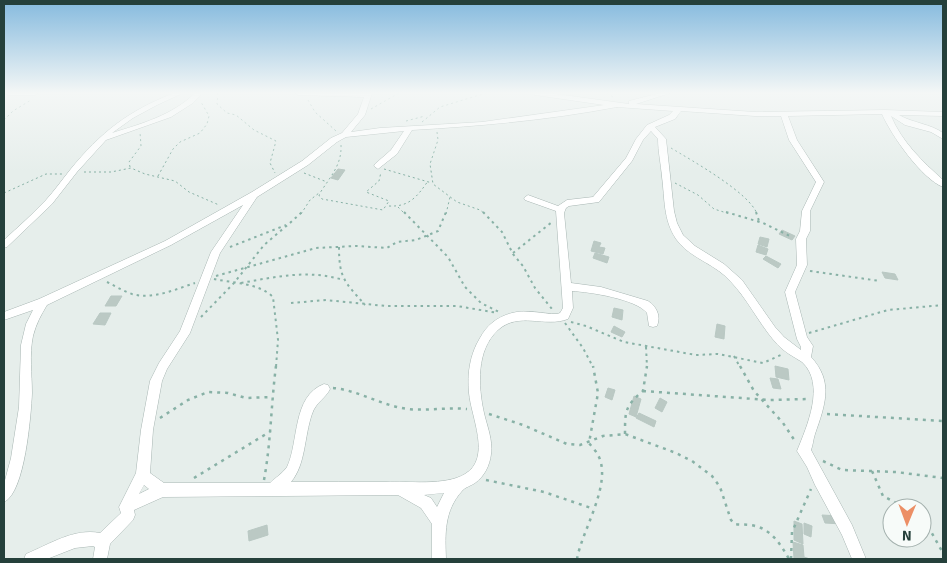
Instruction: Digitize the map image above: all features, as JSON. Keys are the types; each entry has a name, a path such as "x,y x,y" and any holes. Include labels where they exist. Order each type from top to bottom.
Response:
{"street":[{"path":"4,245 49,202 111,130 126,119"},
{"path":"105,138 156,119"},
{"path":"4,316 44,302 146,254 229,210 296,168 340,137 358,119"},
{"path":"340,137 373,130 434,128 520,119"},
{"path":"439,559 438,520 450,494 482,463 486,448 474,385 480,348 490,330 515,315 562,320 567,311 561,211 564,204 596,200 629,159 640,139 650,127 667,119"},
{"path":"786,119 793,140 820,182 806,211 805,231 802,241 803,255 800,270 790,292 802,339 807,346 805,358"},
{"path":"890,119 892,129 909,153 943,184"},
{"path":"899,119 908,124 934,130 943,137"},
{"path":"650,127 662,139 670,218 674,229 682,241 694,252 716,264 736,280 755,301 769,329 784,346 793,353 805,358 815,367 820,385 819,401 806,454 850,532 859,559"},
{"path":"378,166 394,152 411,128"},
{"path":"100,559 103,541 128,515 126,507 142,474 147,430 156,381 163,366 185,333 216,252 255,194"},
{"path":"528,198 561,211"},
{"path":"566,287 597,288 640,301 653,312 653,323"},
{"path":"4,495 12,484 24,423 28,332 31,320 44,302"},
{"path":"267,489 287,477 292,470 305,417 314,399 324,389"},
{"path":"142,474 162,490"},
{"path":"126,507 162,490 428,488 464,481"},
{"path":"399,488 426,503 438,520"},
{"path":"31,559 72,540 103,541"}],"path":[{"path":"158,176 175,146 196,136 208,119"},
{"path":"241,119 254,130 276,141 270,163 277,180"},
{"path":"185,333 234,283 264,245 302,215 312,198 320,193 338,166 341,145 340,137 326,119"},
{"path":"411,128 423,119"},
{"path":"131,168 129,162 141,146 140,126"},
{"path":"434,128 439,134 430,161 434,185"},
{"path":"662,139 676,152 707,169 748,200 755,209 760,222"},
{"path":"4,193 46,174 71,175 87,172 111,172 131,168 145,174 175,181 189,192 229,210"},
{"path":"296,168 305,174 327,182"},
{"path":"320,193 319,196 322,199 380,211 386,209 389,201 366,192 380,179 380,168 428,181 450,197 487,214 502,232 513,254 523,266 535,288 562,320 594,365 598,380 597,406 590,443"},
{"path":"667,178 698,195 714,208 760,222 802,241"},
{"path":"388,206 398,207 406,205 412,201 428,181"},
{"path":"343,280 325,275 292,276 240,283 210,278 306,250 339,247 387,248 397,242 416,240 428,236 438,231 449,206 450,197"},
{"path":"398,207 448,258 465,287 481,303 501,314"},
{"path":"513,254 535,232 554,220 561,211"},
{"path":"216,252 291,222"},
{"path":"339,247 339,267 343,280 365,305"},
{"path":"800,270 880,281"},
{"path":"93,278 106,281 134,295 145,296 173,290 207,278"},
{"path":"240,283 268,292 273,297 278,340 278,362 272,396 267,489"},
{"path":"291,303 326,300 365,305 457,306 515,315"},
{"path":"802,339 809,333 849,323 874,314 904,308 936,308 943,304"},
{"path":"562,320 580,324 624,342 696,355 734,356 763,362 774,356 793,353"},
{"path":"625,434 625,410 627,404 643,391 647,369 646,347"},
{"path":"734,356 747,382 806,454 842,470 943,478"},
{"path":"324,389 345,389 371,400 409,409 450,407 478,412 523,425 567,444 590,443 603,436 625,434 676,453 702,468 720,487 731,520 735,524 756,526 766,530 784,549 790,559"},
{"path":"643,391 762,399 795,398 819,401"},
{"path":"147,430 175,407 204,393 228,393 255,399 272,396"},
{"path":"817,413 943,421"},
{"path":"192,480 271,431"},
{"path":"577,559 579,541 594,509 600,490 602,473 596,449 590,443"},
{"path":"872,471 883,496 887,498"},
{"path":"790,559 790,540 794,527 808,500 816,474"},
{"path":"464,481 544,492 594,509"},
{"path":"932,533 943,553"}],"building":[{"path":"338,169 345,170 338,180 331,178"},
{"path":"782,230 795,236 792,240 779,234"},
{"path":"760,237 769,239 767,247 758,244"},
{"path":"594,241 601,243 599,247 605,248 603,254 591,251"},
{"path":"758,245 768,249 766,255 756,252"},
{"path":"595,253 609,257 607,263 593,258"},
{"path":"766,256 781,264 778,268 763,259"},
{"path":"882,272 895,274 898,280 885,278"},
{"path":"111,296 122,296 116,306 105,306"},
{"path":"614,308 623,310 622,320 612,317"},
{"path":"100,313 111,313 105,325 93,324"},
{"path":"717,324 725,326 724,339 715,337"},
{"path":"614,326 625,332 622,337 611,332"},
{"path":"775,366 788,369 789,380 776,377"},
{"path":"770,378 778,379 781,389 773,388"},
{"path":"608,388 615,390 612,400 605,397"},
{"path":"634,396 641,399 636,417 629,414"},
{"path":"660,398 667,402 662,412 655,408"},
{"path":"639,413 656,421 654,427 636,418"},
{"path":"822,515 839,516 842,524 825,523"},
{"path":"794,521 802,524 803,544 794,540"},
{"path":"804,523 812,526 811,537 804,534"},
{"path":"267,525 268,535 249,541 248,531"},
{"path":"793,542 803,545 804,557 810,559 794,559"}]}
